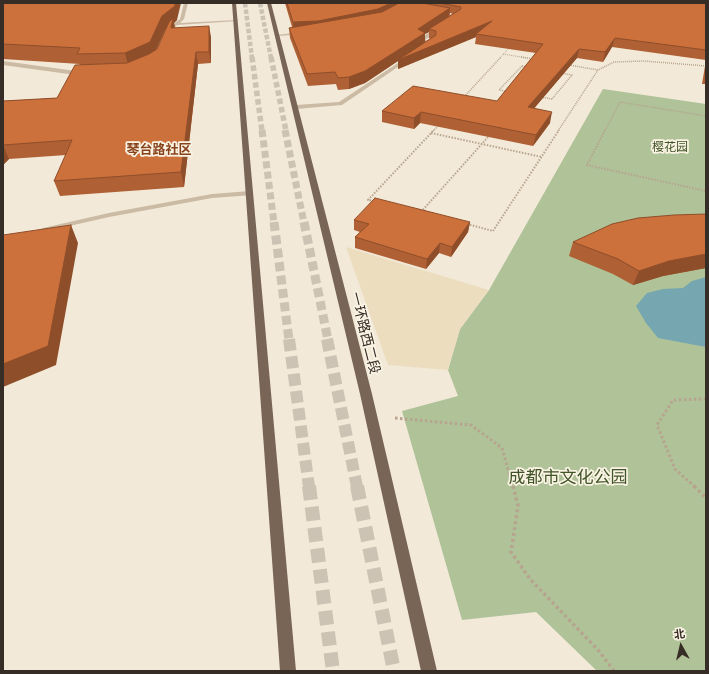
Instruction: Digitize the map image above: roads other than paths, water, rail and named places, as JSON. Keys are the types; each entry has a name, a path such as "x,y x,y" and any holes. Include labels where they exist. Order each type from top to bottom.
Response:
{"main road":[{"path":"234,3 288,671"},
{"name":"一环路西二段","path":"269,3 296,107 371,416 429,671"}],"street":[{"path":"162,45 168,32 182,19 186,3"},
{"path":"426,47 432,42 421,40 457,16 428,11"},
{"path":"177,24 236,21"},
{"path":"278,35 305,33"},
{"path":"296,107 340,104 412,56"},
{"path":"3,63 92,74"},
{"path":"31,233 109,215 197,199 250,193"}],"water":[{"path":"706,277 706,347 658,338 646,323 636,306 647,293 663,289 683,288 692,281"}],"tunnel":[{"path":"245,3 252,58"},
{"path":"260,3 271,58"},
{"path":"252,57 262,131"},
{"path":"271,57 286,131"},
{"path":"262,130 274,223"},
{"path":"285,130 304,223"},
{"path":"274,222 289,340"},
{"path":"304,222 328,340"},
{"path":"289,339 309,487"},
{"path":"327,339 357,487"},
{"path":"309,486 333,671"},
{"path":"357,486 394,671"}],"district":[{"name":"琴台路社区","path":"159,150"}],"park label":[{"name":"樱花园","path":"670,147"},
{"name":"成都市文化公园","path":"568,478"}]}
